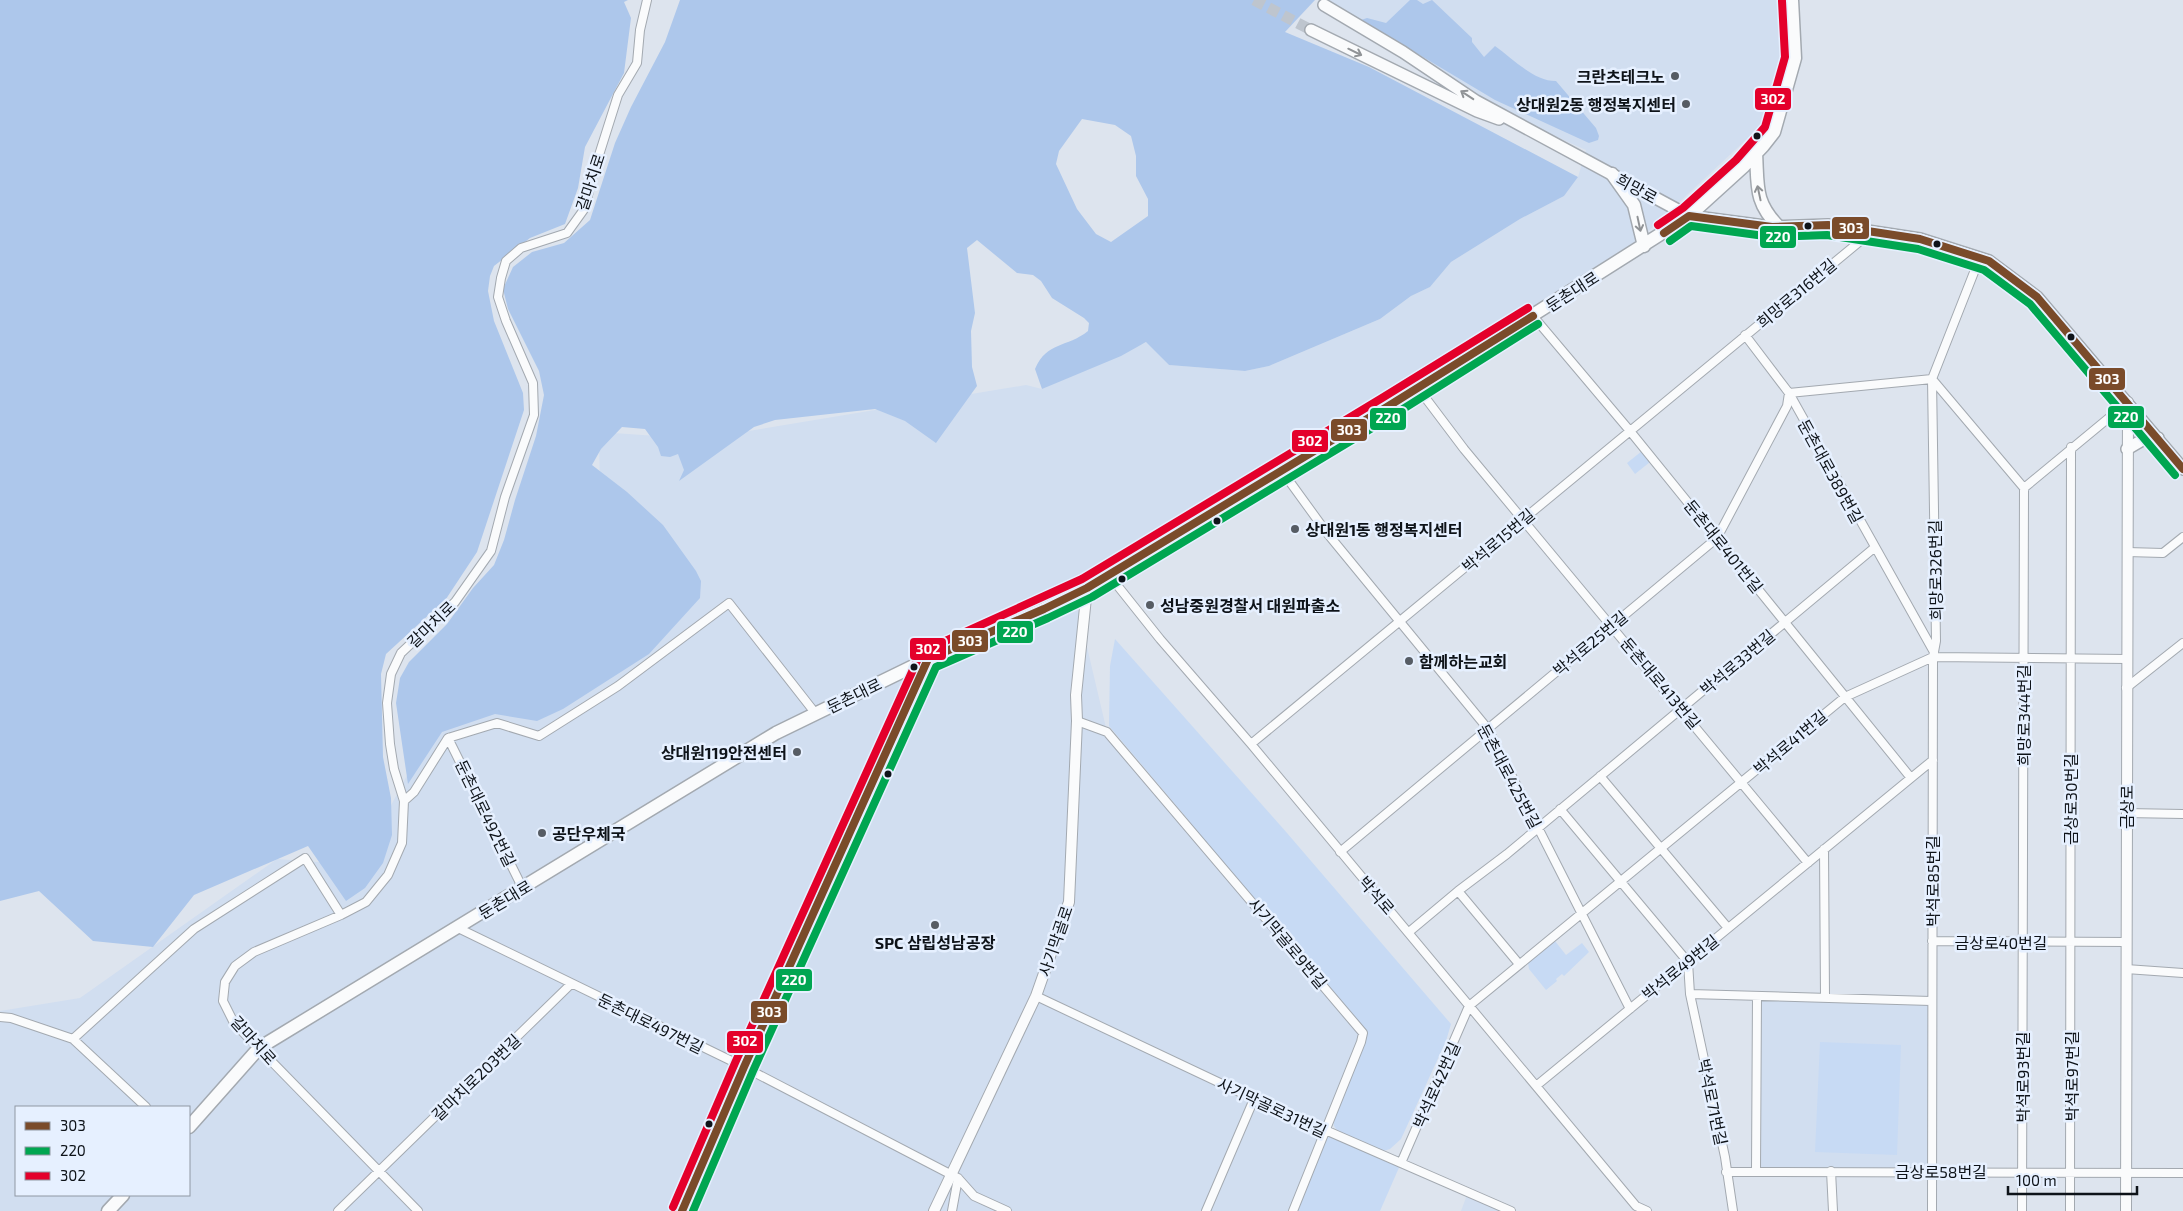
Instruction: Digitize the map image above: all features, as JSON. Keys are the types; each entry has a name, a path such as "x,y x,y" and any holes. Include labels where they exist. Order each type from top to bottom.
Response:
{"main road":[{"name":"둔촌대로","path":"190,1126 259,1048 776,733 928,659 1044,609 1109,575 1418,388 1689,216 1756,153 1774,132 1795,58 1792,0"},
{"name":"희망로","path":"1324,5 1403,52 1476,101 1689,216 1779,227 1828,225 1870,233 1920,239 1990,261 2037,297 2183,469"},
{"name":"희망로","path":"1311,30 1477,111 1540,134"},
{"path":"1756,153 1758,184 1763,208 1779,227"},
{"path":"1612,174 1634,205 1644,246"},
{"path":"2127,449 2144,439 2158,438"},
{"path":"108,1211 123,1196"}],"street":[{"name":"갈마치로","path":"418,1211 234,1023 223,1000 225,982 235,966 254,952 341,915 366,902 388,875 402,843 404,801 394,769 387,703 391,674 401,653 455,602 491,550 505,497 534,415 533,383 506,321 498,297 500,278 506,260 521,248 567,233 585,208 593,174 618,95 636,63 640,30 648,0"},
{"name":"희망로316번길","path":"1745,335 1870,233"},
{"name":"희망로326번길","path":"1933,760 1933,654 1936,641 1932,379 1980,258"},
{"name":"둔촌대로401번길","path":"1533,316 1630,431 1911,778"},
{"name":"둔촌대로389번길","path":"1745,335 1789,393 1933,654"},
{"name":"박석로15번길","path":"1251,744 1745,335"},
{"path":"1789,393 1932,379 2024,488 2071,447 2128,402"},
{"name":"둔촌대로413번길","path":"1418,388 1464,450 1682,708 1808,862"},
{"name":"박석로25번길","path":"1340,852 1717,538 1787,406 1789,393"},
{"name":"금상로","path":"2126,1211 2128,402"},
{"name":"금상로30번길","path":"2071,447 2071,872"},
{"name":"둔촌대로425번길","path":"1282,471 1327,533 1488,729 1630,1009"},
{"name":"희망로344번길","path":"2023,942 2024,488"},
{"path":"2127,552 2163,553 2183,537"},
{"name":"박석로33번길","path":"1409,932 1560,810 1874,548"},
{"name":"박석로","path":"1109,575 1160,639 1409,932 1634,1208 1647,1211"},
{"name":"사기막골로","path":"934,1211 954,1176 1036,996 1069,902 1077,721 1076,695 1086,588"},
{"path":"404,801 414,792 448,738 496,723 539,736 618,686 729,603 816,714"},
{"path":"2126,688 2183,643"},
{"path":"1933,654 2127,659"},
{"name":"박석로41번길","path":"1469,1006 1662,850 1845,697 1933,654"},
{"path":"682,1211 744,1067 928,659"},
{"name":"사기막골로9번길","path":"1077,721 1107,732 1363,1033 1293,1211"},
{"name":"둔촌대로492번길","path":"448,738 523,888"},
{"name":"박석로49번길","path":"1536,1086 1933,760"},
{"name":"박석로85번길","path":"1932,1211 1933,760"},
{"path":"1600,776 1728,928"},
{"path":"1560,810 1688,962"},
{"path":"2126,813 2183,814"},
{"path":"1824,849 1825,998"},
{"path":"73,1039 194,929 305,858 341,915"},
{"name":"금상로40번길","path":"2071,872 2071,942"},
{"path":"1458,891 1519,964"},
{"name":"둔촌대로497번길","path":"458,928 744,1067 954,1176"},
{"name":"금상로40번길","path":"1932,942 2127,942"},
{"name":"박석로93번길","path":"2022,1211 2023,942"},
{"name":"박석로97번길","path":"2070,1211 2071,942"},
{"name":"박석로71번길","path":"1688,962 1690,994 1725,1158 1733,1211"},
{"path":"2126,969 2183,973"},
{"name":"갈마치로203번길","path":"338,1211 572,984"},
{"path":"1690,994 1931,1001"},
{"name":"사기막골로31번길","path":"1036,996 1254,1099 1511,1211"},
{"path":"1756,1170 1757,996"},
{"name":"박석로42번길","path":"1401,1163 1469,1006"},
{"path":"0,1017 11,1018 73,1039 145,1106"},
{"path":"1206,1211 1254,1099"},
{"name":"금상로58번길","path":"1726,1172 1756,1170 2183,1173"},
{"path":"1831,1171 1833,1211"},
{"path":"952,1211 954,1176"},
{"path":"954,1176 974,1196 1007,1211"}],"shaded area":[{"path":"0,0 628,0 624,2 631,18 624,73 585,147 578,188 565,224 530,238 494,266 490,276 488,291 494,321 523,393 524,410 477,552 446,599 386,654 381,674 383,757 391,798 392,835 383,863 365,888 346,901 308,846 194,895 153,947 93,941 39,891 0,901"},
{"path":"680,0 1315,0 1285,32 1369,67 1578,177 1564,196 1520,219 1451,262 1430,287 1411,296 1380,319 1269,366 1245,371 1169,365 1146,342 1121,356 1042,389 1035,369 1040,360 1052,349 1088,331 1089,323 1052,298 1041,281 1033,275 1017,273 977,240 967,248 975,313 971,331 972,367 977,386 936,443 905,421 875,409 775,420 754,427 679,481 684,470 678,454 670,457 661,456 658,447 645,429 622,427 601,449 592,465 627,492 663,525 696,571 701,581 700,598 649,654 563,709 537,721 495,714 442,732 408,784 396,703 400,678 409,662 447,624 473,588 494,565 504,540 536,436 544,395 539,371 508,309 503,289 513,267 532,252 564,243 590,220 615,143 631,107 665,42","holes":["1082,119 1115,125 1131,136 1136,156 1136,176 1148,199 1148,216 1111,242 1096,234 1077,209 1056,164 1059,151"]},
{"path":"1318,0 1786,0 1785,54 1765,122 1641,238 1075,596 1107,732 1363,1033 1290,1211 0,1211 0,1011 80,998 277,859 359,865 432,729 600,493 599,432 700,439 1026,385 1042,389 1147,342 1169,365 1245,371 1269,366 1380,319 1411,296 1430,287 1451,262 1520,219 1564,196 1578,177 1586,150 1476,101"},
{"path":"1410,0 1417,0 1423,4 1432,0 1472,38 1472,42 1484,57 1495,46 1532,73 1548,80 1556,81 1596,128 1599,136 1598,140 1589,143 1495,100 1361,20 1367,18 1386,23"},
{"path":"1642,451 1650,462 1635,474 1627,463"},
{"path":"1115,639 1287,833 1451,1024 1446,1041 1401,1139 1390,1149 1380,1152 1341,1136 1334,1126 1333,1120 1365,1040 1366,1031 1294,945 1221,864 1185,816 1109,726 1110,666"},
{"path":"1555,941 1566,955 1582,943 1589,952 1564,976 1562,974 1556,979 1557,981 1546,990 1529,969 1528,963"},
{"path":"1758,998 1930,1004 1929,1168 1756,1171"},
{"path":"1820,1042 1901,1045 1897,1155 1815,1152"},
{"path":"1326,1131 1401,1163 1380,1211 1293,1211"},
{"path":"1467,1195 1505,1211 1461,1211"}],"tunnel":[{"path":"1254,0 1311,30"}],"transit line":[{"name":"302","path":"1658,225 1683,208 1736,160 1765,127 1785,57 1782,1"},
{"name":"303","path":"1664,233 1689,216 1772,227 1828,225 1920,239 1989,261 2037,297 2183,469"},
{"name":"220","path":"1670,241 1691,226 1772,237 1827,235 1918,249 1984,270 2030,304 2175,475"},
{"name":"302","path":"673,1207 735,1063 921,652 1082,579 1528,308"},
{"name":"303","path":"682,1211 744,1067 928,659 1044,609 1087,588 1387,407 1533,316"},
{"name":"220","path":"693,1211 753,1071 936,667 1092,597 1392,416 1538,324"}],"place":[{"name":"크란츠테크노","path":"1675,76"},
{"name":"상대원2동 행정복지센터","path":"1686,104"},
{"name":"상대원1동 행정복지센터","path":"1295,529"},
{"name":"성남중원경찰서 대원파출소","path":"1150,605"},
{"name":"함께하는교회","path":"1409,661"},
{"name":"상대원119안전센터","path":"797,752"},
{"name":"공단우체국","path":"542,833"},
{"name":"SPC 삼립성남공장","path":"935,925"}]}
